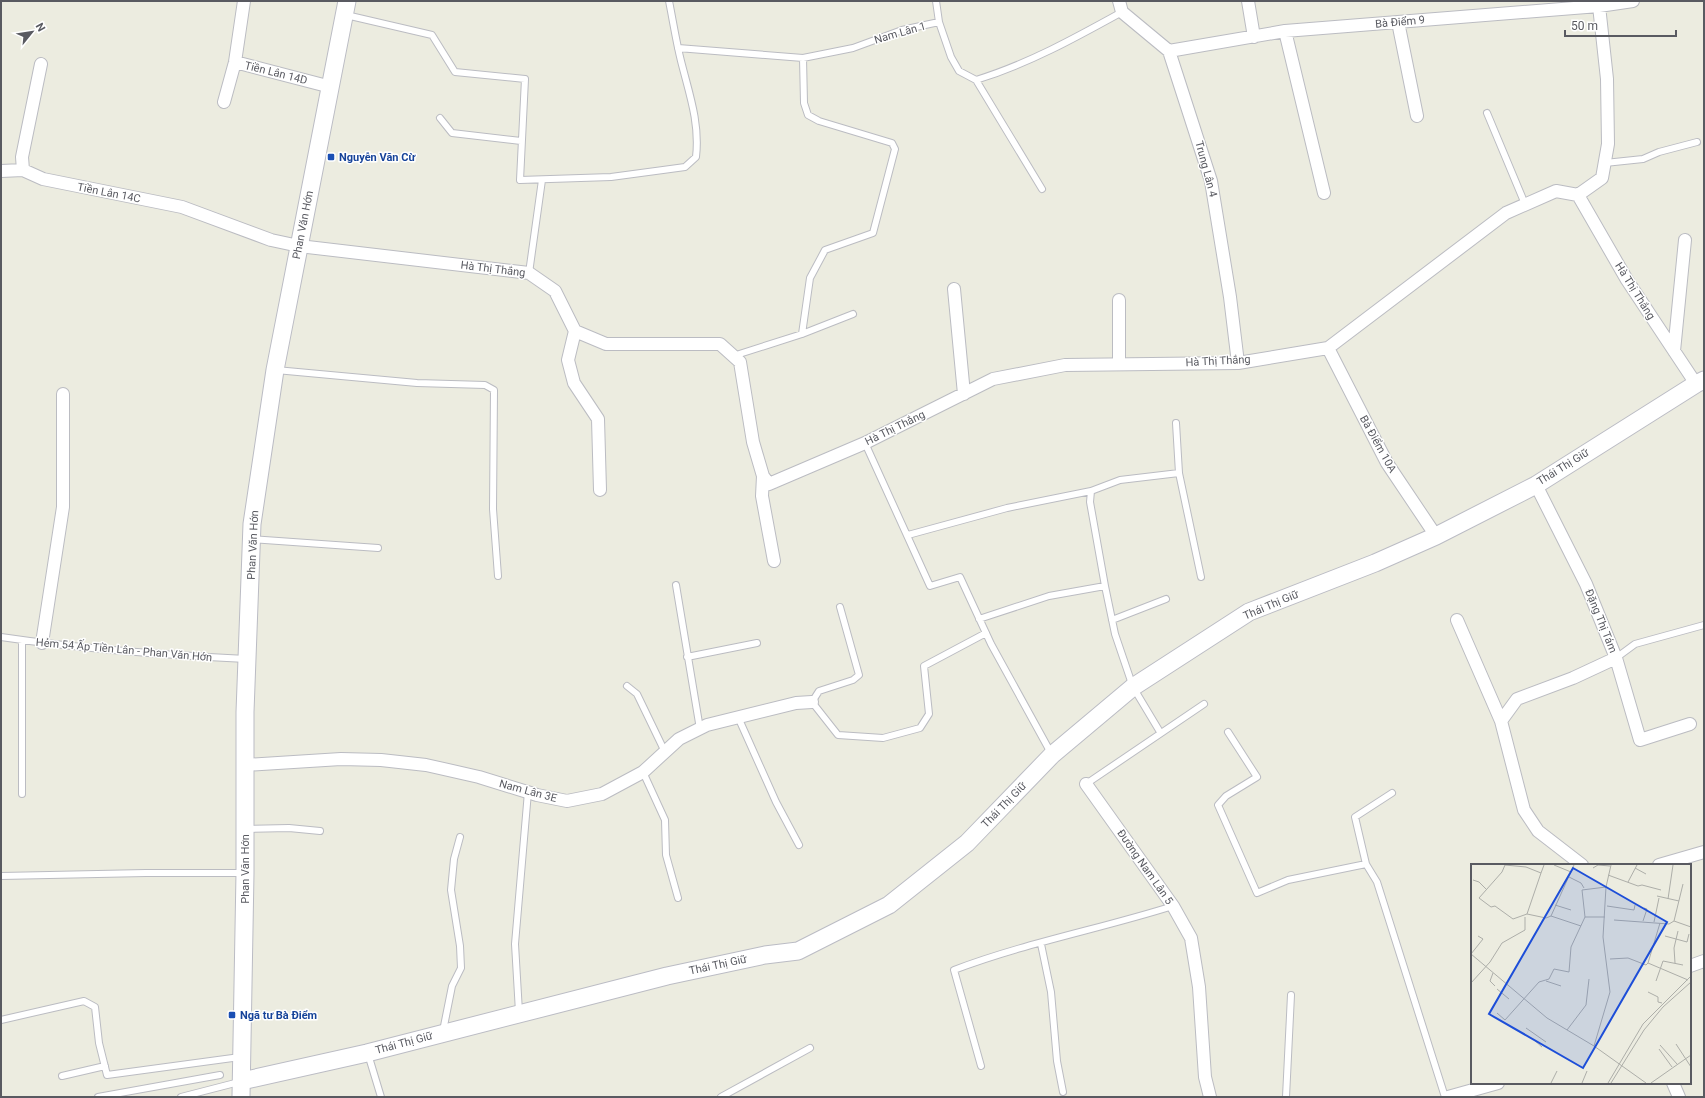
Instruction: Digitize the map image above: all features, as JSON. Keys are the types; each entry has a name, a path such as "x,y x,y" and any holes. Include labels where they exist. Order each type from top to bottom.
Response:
{"street":[{"name":"Tiền Lân 14D","path":"244,1 235,62 331,87"},
{"path":"1248,1 1254,37"},
{"name":"Bà Điểm 9","path":"1169,51 1285,31 1599,6 1633,1"},
{"path":"1121,6 1169,51"},
{"path":"1578,195 1602,178 1608,144 1607,79 1599,6"},
{"name":"Phan Văn Hớn","path":"242,1089 245,765 252,524 275,370 331,87 345,8"},
{"path":"1398,22 1417,116"},
{"path":"1285,31 1324,193"},
{"name":"Trung Lân 4","path":"1169,51 1211,181 1230,297 1238,362"},
{"path":"224,102 235,62"},
{"path":"1,171 23,170 22,157 41,64"},
{"name":"Tiền Lân 14C","path":"23,170 43,180 182,208 271,240 299,246"},
{"name":"Hà Thị Thắng","path":"763,476 769,484 865,443 993,379 1065,365 1238,362 1328,348 1506,213 1556,191 1578,195 1627,280 1674,351 1700,382"},
{"path":"1674,351 1685,240"},
{"name":"Hà Thị Thắng","path":"299,246 529,273 555,291 575,331"},
{"path":"954,289 964,394"},
{"path":"1118,300 1119,364"},
{"path":"600,490 598,418 574,382 568,360 575,331 606,344 720,344 740,362 753,442 763,476 762,496 774,561"},
{"name":"Bà Điểm 10A","path":"1328,348 1387,463 1436,536"},
{"name":"Thái Thị Giữ","path":"242,1089 367,1053 519,1013 765,954 798,952 889,905 967,842 1052,755 1133,687 1249,612 1375,563 1436,536 1536,485 1700,382"},
{"path":"42,643 63,506 63,394"},
{"name":"Đặng Thị Tám","path":"1501,721 1517,698 1573,678 1616,658 1586,584 1536,485"},
{"path":"1457,620 1501,721 1524,810 1538,831 1581,864"},
{"path":"1616,658 1640,740 1690,724"},
{"name":"Nam Lân 3E","path":"245,765 341,759 381,760 426,765 479,777 528,792 567,801 602,794 643,772 679,739 707,725 796,703 812,702"},
{"name":"Đường Nam Lân 5","path":"1086,784 1173,906 1191,938 1198,987 1205,1077 1210,1097"},
{"path":"1663,864 1704,852"},
{"path":"1691,966 1704,961"},
{"path":"1446,1097 1494,1084"},
{"path":"1673,1084 1679,1097"}],"lane":[{"path":"345,8 432,35 455,72 525,79 520,180 542,180 611,177 663,170 685,166 696,157 698,142 693,104 678,48 669,1"},
{"path":"936,1 939,22"},
{"path":"1042,189 976,80 1001,73 1058,47 1121,6"},
{"name":"Nam Lân 1","path":"678,48 803,58 853,48 902,30 939,22 951,57 959,71 976,80"},
{"path":"802,334 810,278 826,250 873,233 895,149 892,143 819,121 808,115 804,103 803,58"},
{"path":"1487,114 1525,204"},
{"path":"440,118 452,133 521,141"},
{"path":"1605,163 1643,159 1659,152 1697,142"},
{"path":"529,273 542,180"},
{"path":"733,356 802,334 853,314"},
{"path":"275,370 417,383 485,385 494,390 492,509 498,576"},
{"path":"1176,423 1180,473 1201,577"},
{"path":"865,443 930,586 960,577 986,633 1052,755"},
{"path":"908,535 1007,508 1091,491 1120,480 1180,473"},
{"path":"1091,491 1090,502 1112,620 1133,687 1160,732"},
{"path":"252,539 378,548"},
{"path":"676,585 700,728"},
{"path":"979,619 1049,596 1105,586"},
{"path":"1112,620 1166,599"},
{"path":"840,607 859,675 853,680 819,692 812,702 838,735 883,738 920,728 928,714 924,666 986,633"},
{"path":"1616,658 1635,644 1704,625"},
{"name":"Hẻm 54 Ấp Tiền Lân - Phan Văn Hớn","path":"1,637 42,643 160,655 247,659"},
{"path":"22,640 22,794"},
{"path":"687,657 757,643"},
{"path":"627,686 637,694 665,752"},
{"name":"Đường Nam Lân 5","path":"1086,784 1160,732 1204,704"},
{"path":"738,717 776,802 799,845"},
{"path":"1228,732 1257,777 1226,796 1218,805 1257,893 1288,880 1366,864"},
{"path":"643,772 665,820 666,855 678,898"},
{"path":"519,1013 516,944 528,792"},
{"path":"1392,793 1355,817 1366,864 1377,882 1446,1097"},
{"path":"245,829 289,828 320,831"},
{"path":"443,1033 452,986 461,968 460,946 451,890 454,860 460,837"},
{"path":"1,876 146,873 245,873"},
{"path":"981,1066 954,970 981,960 1121,922 1173,906"},
{"path":"1040,944 1051,992 1057,1061 1063,1092"},
{"path":"1286,1097 1291,995"},
{"path":"1,1020 84,1001 95,1007 99,1043 107,1074 242,1057"},
{"path":"721,1097 810,1048"},
{"path":"367,1053 381,1097"},
{"path":"62,1076 105,1066"},
{"path":"98,1097 220,1075"},
{"path":"181,1097 242,1089"}],"place":[{"name":"Nguyễn Văn Cừ","path":"331,157"},
{"name":"Ngã tư Bà Điểm","path":"232,1015"}]}
